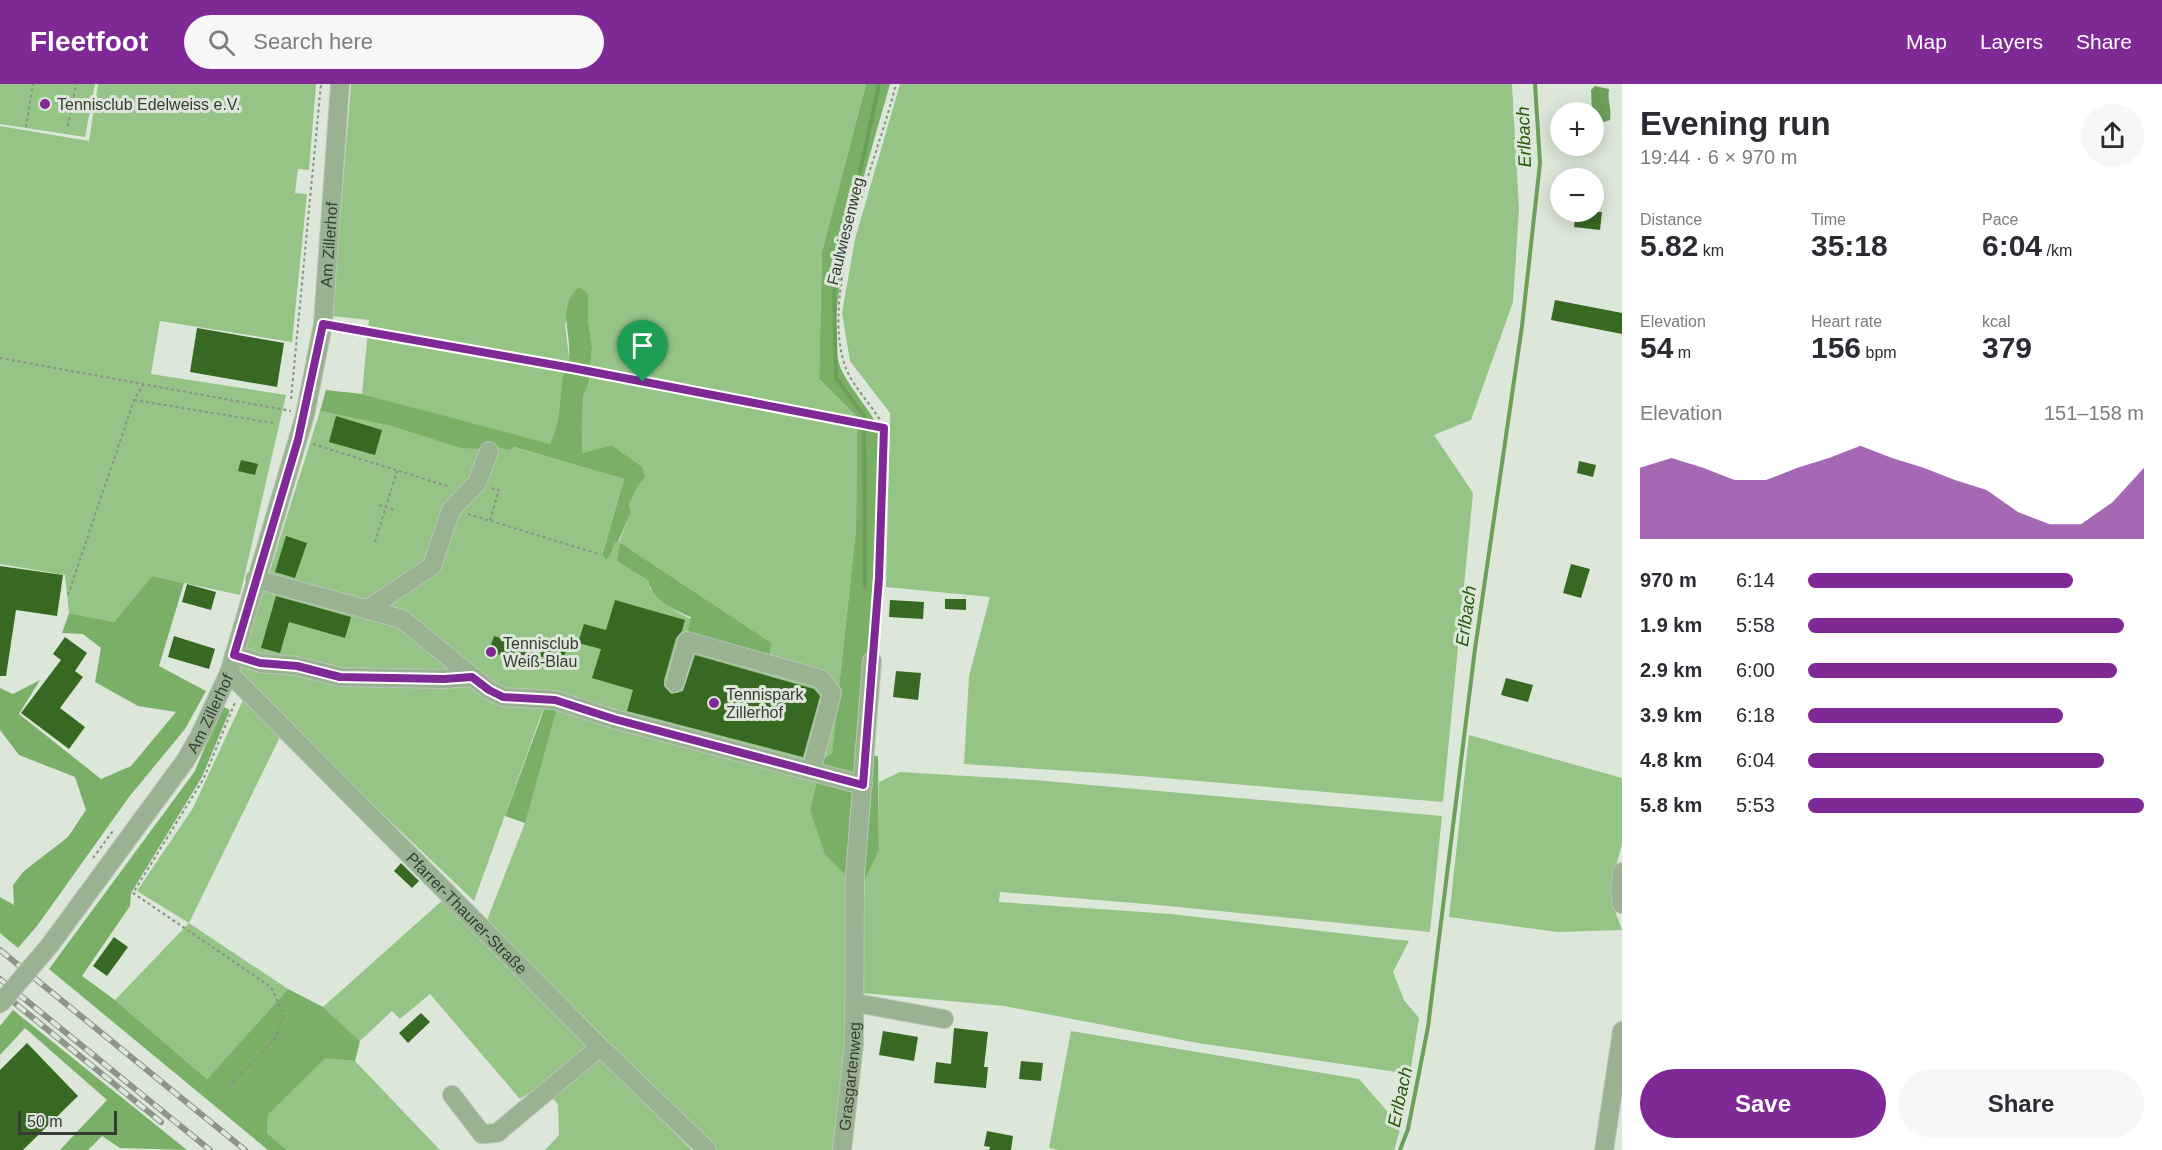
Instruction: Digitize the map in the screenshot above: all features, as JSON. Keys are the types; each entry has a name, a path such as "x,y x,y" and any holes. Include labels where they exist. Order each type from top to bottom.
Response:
{"street":[{"name":"Am Zillerhof","path":"0,1004 50,945 185,761 229,673 255,579 301,431 323,324 340,84"},
{"path":"368,609 432,566 451,510 477,483 489,451"},
{"path":"255,579 402,619 472,677 503,697 555,700 614,719 863,785"},
{"path":"675,683 687,641 821,679 832,693 811,771"},
{"path":"234,655 260,663 297,666 340,677 444,679 472,677"},
{"name":"Grasgartenweg","path":"842,1150 856,1004 855,875 872,662"},
{"name":"Pfarrer-Thaurer-Straße","path":"229,673 600,1047 707,1150"},
{"path":"1622,872 1620,889 1622,904"},
{"path":"856,1004 944,1019"},
{"path":"1604,1150 1622,1031"},
{"path":"452,1095 482,1134 496,1132 600,1047"}],"path":[{"path":"26,127 33,84"},
{"path":"68,126 76,84"},
{"name":"Am Zillerhof","path":"143,385 290,411 321,84"},
{"name":"Faulwiesenweg","path":"884,428 877,413 846,369 841,350 840,314 843,275 853,231 896,84"},
{"path":"323,324 572,368 884,428 872,662"},
{"path":"0,358 143,385 134,400 68,595"},
{"path":"134,400 274,423"},
{"path":"375,542 397,471"},
{"path":"477,483 499,490 489,522"},
{"path":"379,505 394,510"},
{"path":"228,1086 276,1038 284,1014 271,987 133,893 204,778 242,687"}],"shaded area":[{"name":"Tennisclub Edelweiss e.V.","path":"0,84 95,84 85,137 0,124"},
{"path":"98,84 316,84 309,170 298,169 295,193 307,194 292,342 160,321 151,374 286,395 240,595 152,576 114,622 69,613 65,575 0,564 0,126 89,141"},
{"path":"351,84 866,84 822,252 819,379 857,417 856,529 832,753 822,759 810,810 851,880 850,1001 834,1150 713,1150 487,920 525,823 544,707 474,901 237,675 320,411 492,446 513,447 624,479 602,554 610,556 615,543 619,542 631,512 629,504 645,478 611,445 582,453 583,397 589,382 592,348 588,319 588,294 565,324 569,357 563,376 559,428 550,445 362,394 369,320 332,316","holes":["648,580 769,661 674,610 650,589"]},
{"path":"866,84 890,84 861,187 842,273 836,346 842,371 881,433 863,755 878,756 879,850 863,885 851,880 825,854 810,810 822,759 832,753 856,529 857,417 819,379 822,252"},
{"path":"900,84 1512,84 1519,209 1513,302 1471,420 1434,435 1473,493 1443,802 1116,774 964,764 969,676 990,597 886,587 890,413 850,361 842,313 855,239"},
{"path":"1595,86 1609,89 1610,120 1604,122 1604,102 1592,102 1591,90"},
{"path":"579,287 588,294 588,319 592,348 589,382 583,397 582,453 611,445 642,467 645,478 629,504 631,512 618,542 615,543 610,556 606,559 602,555 624,479 514,447 510,450 492,446 487,449 461,448 392,426 320,411 326,390 362,394 550,444 558,419 563,376 569,358 566,322 568,304"},
{"path":"620,543 771,643 769,661 687,634 691,617 664,603 654,593 648,580 617,561"},
{"path":"152,576 184,583 159,666 206,691 185,729 129,797 37,926 18,948 0,933 0,897 14,905 13,885 24,871 68,837 86,810 75,777 19,755 0,730 0,688 13,694 40,680 19,714 101,779 131,766 176,712 138,706 95,682 101,648 83,634 62,633 69,613 114,622"},
{"path":"243,700 280,737 189,923 137,891 193,808"},
{"path":"222,706 230,710 202,777 131,893 130,906 82,976 115,1000 207,1079 288,989 323,1007 360,1041 355,1061 325,1058 268,1115 267,1133 287,1150 268,1150 49,969 195,771"},
{"path":"545,707 557,708 525,823 505,816"},
{"path":"1469,735 1622,778 1622,844 1614,873 1612,903 1622,930 1557,932 1449,917"},
{"path":"900,772 1034,780 1442,816 1430,932 1000,892 999,902 1171,914 1409,941 1393,972 1404,1000 1419,1018 1410,1074 1198,1043 1004,1006 862,993 863,885 879,850 879,782"},
{"path":"445,898 581,1040 692,1150 545,1150 559,1135 558,1104 540,1086 520,1099 430,994 400,1019 392,1011 360,1041 323,1007"},
{"path":"189,923 288,989 207,1079 115,1000"},
{"path":"13,1010 187,1150 120,1148 102,1136 88,1150 60,1150 107,1100 25,1028 0,1055 0,1026"},
{"path":"1071,1031 1359,1079 1401,1127 1394,1150 1058,1150 1049,1148"},
{"path":"325,1057 355,1061 440,1150 287,1150 267,1133 268,1115"}],"building":[{"path":"1575,222 1601,222 1600,230 1574,227"},
{"path":"1555,300 1622,313 1622,334 1551,320"},
{"path":"197,328 284,343 277,387 190,372"},
{"path":"336,416 382,430 375,455 329,442"},
{"path":"241,460 258,464 255,475 238,471"},
{"path":"1579,461 1596,465 1593,477 1577,473"},
{"path":"286,536 307,543 295,578 275,572"},
{"path":"1571,564 1590,569 1581,598 1563,593"},
{"path":"0,566 63,575 57,616 16,610 6,676 0,676"},
{"path":"187,584 216,592 211,610 182,602"},
{"path":"276,596 351,617 345,638 289,622 280,653 261,648"},
{"path":"945,599 966,599 966,610 945,609"},
{"path":"615,600 685,620 682,631 676,638 664,680 664,686 671,694 683,691 695,655 814,689 820,696 803,757 627,711 633,690 592,678 601,649 578,643 584,624 606,630"},
{"path":"890,600 924,602 923,619 889,617"},
{"path":"174,636 215,649 209,669 168,657"},
{"path":"494,636 533,649 527,665 489,651"},
{"path":"65,637 87,653 75,671 83,677 60,708 85,727 69,749 21,713 61,660 53,654"},
{"path":"544,644 566,651 562,664 540,656"},
{"path":"896,671 921,673 918,700 893,697"},
{"path":"1506,678 1533,685 1528,702 1501,695"},
{"path":"401,863 419,881 412,888 394,871"},
{"path":"114,937 128,947 107,976 93,966"},
{"path":"421,1013 430,1022 408,1043 399,1033"},
{"path":"954,1028 988,1032 984,1067 988,1067 986,1088 934,1083 936,1062 951,1064"},
{"path":"883,1031 918,1037 914,1061 879,1055"},
{"path":"27,1043 78,1096 23,1150 0,1150 0,1070"},
{"path":"1021,1061 1043,1063 1041,1081 1019,1079"},
{"path":"987,1131 1013,1136 1011,1150 989,1150 990,1147 984,1146"}],"waterway":[{"path":"865,587 864,416 836,378 834,293 879,84"},
{"name":"Erlbach","path":"1400,1150 1408,1129 1428,1027 1475,649 1522,326 1540,163 1535,84"}],"railway":[{"path":"0,950 245,1150"},
{"path":"0,979 210,1150"},
{"path":"0,991 161,1122"}],"place":[{"name":"Tennisclub Edelweiss e.V.","path":"45,104"},
{"name":"Tennisclub Weiß-Blau","path":"491,652"},
{"name":"Tennispark Zillerhof","path":"714,703"}],"route":[{"path":"323,324 643,382 884,428 879,578 863,785 614,719 555,700 503,697 472,677 444,679 340,677 297,666 260,663 234,655 305,415 323,324"}]}
